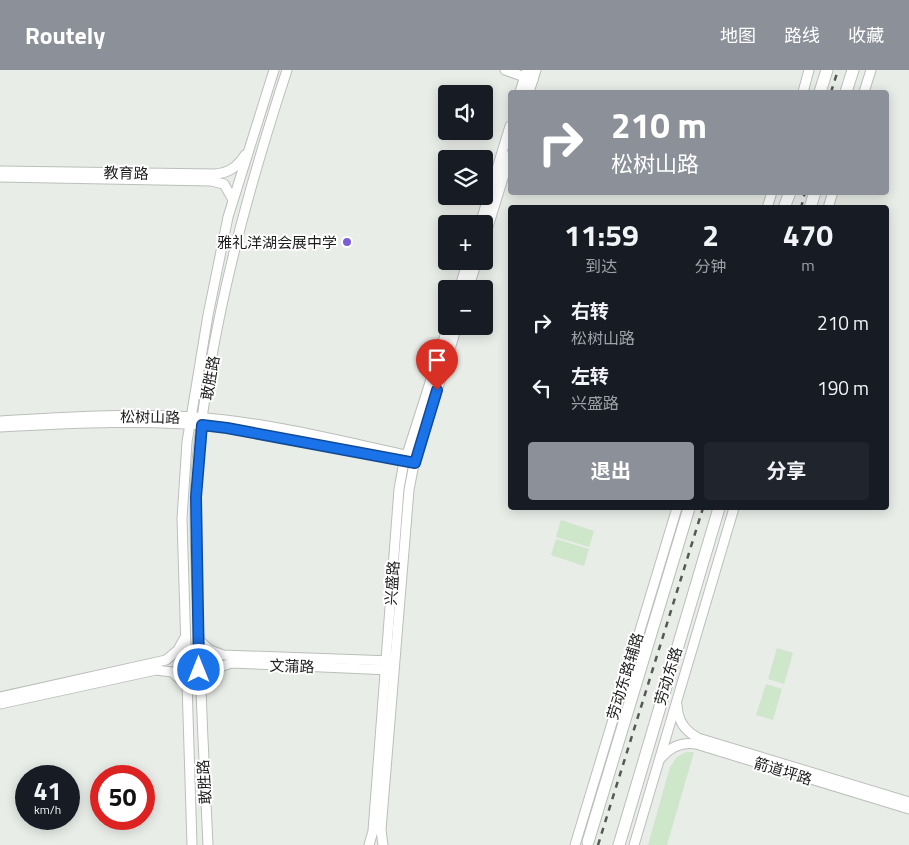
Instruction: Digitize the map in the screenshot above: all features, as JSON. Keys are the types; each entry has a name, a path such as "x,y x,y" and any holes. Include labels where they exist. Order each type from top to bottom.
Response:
{"highway":[{"path":"821,90 827,70"},
{"path":"847,90 853,70"},
{"name":"劳动东路","path":"588,842 688,510"},
{"name":"劳动东路","path":"619,845 718,510"}],"street":[{"name":"敢胜路","path":"192,845 184,639 182,519 191,421 208,315 233,200 274,70"},
{"name":"敢胜路","path":"208,845 199,685 196,497 203,422 226,280 258,160 287,70"},
{"path":"505,70 530,73"},
{"path":"803,90 809,70"},
{"path":"865,90 871,70"},
{"path":"521,90 530,73"},
{"path":"529,90 530,73"},
{"path":"483,215 508,133"},
{"name":"教育路","path":"0,171 215,174 223,173 236,167 246,155"},
{"path":"492,215 508,162"},
{"name":"教育路","path":"0,177 211,181 224,184 233,200"},
{"name":"兴盛路","path":"369,845 373,831 411,459 445,335"},
{"name":"兴盛路","path":"411,459 454,335"},
{"name":"松树山路","path":"0,421 75,417 203,422 227,428 411,459"},
{"name":"松树山路","path":"0,427 74,423 191,421"},
{"name":"劳动东路辅路","path":"575,845 675,510"},
{"path":"634,845 733,510"},
{"path":"0,697 158,663 173,655 184,639"},
{"name":"文蒲路","path":"199,640 210,650 223,655 390,666"},
{"name":"文蒲路","path":"199,685 212,670 230,664 390,666"},
{"name":"兴盛路","path":"383,845 380,830 390,666"},
{"path":"0,704 156,670 172,672 186,685"},
{"name":"箭道坪路","path":"677,705 679,720 684,727 698,738 909,802"},
{"name":"箭道坪路","path":"661,758 672,748 689,743 696,744 909,809"}],"green space":[{"path":"561,520 594,531 589,547 556,537"},
{"path":"556,539 589,549 584,566 551,555"},
{"path":"777,648 793,653 784,684 768,679"},
{"path":"766,684 782,689 773,720 756,715"},
{"path":"686,752 694,752 667,845 648,845 670,767 677,757"}],"railway":[{"path":"832,90 838,70"},
{"path":"802,205 804,195"},
{"path":"598,845 702,510"}],"place":[{"name":"雅礼洋湖会展中学","path":"347,242"}],"route":[{"path":"199,670 196,497 202,425 415,463 437,390"}]}
